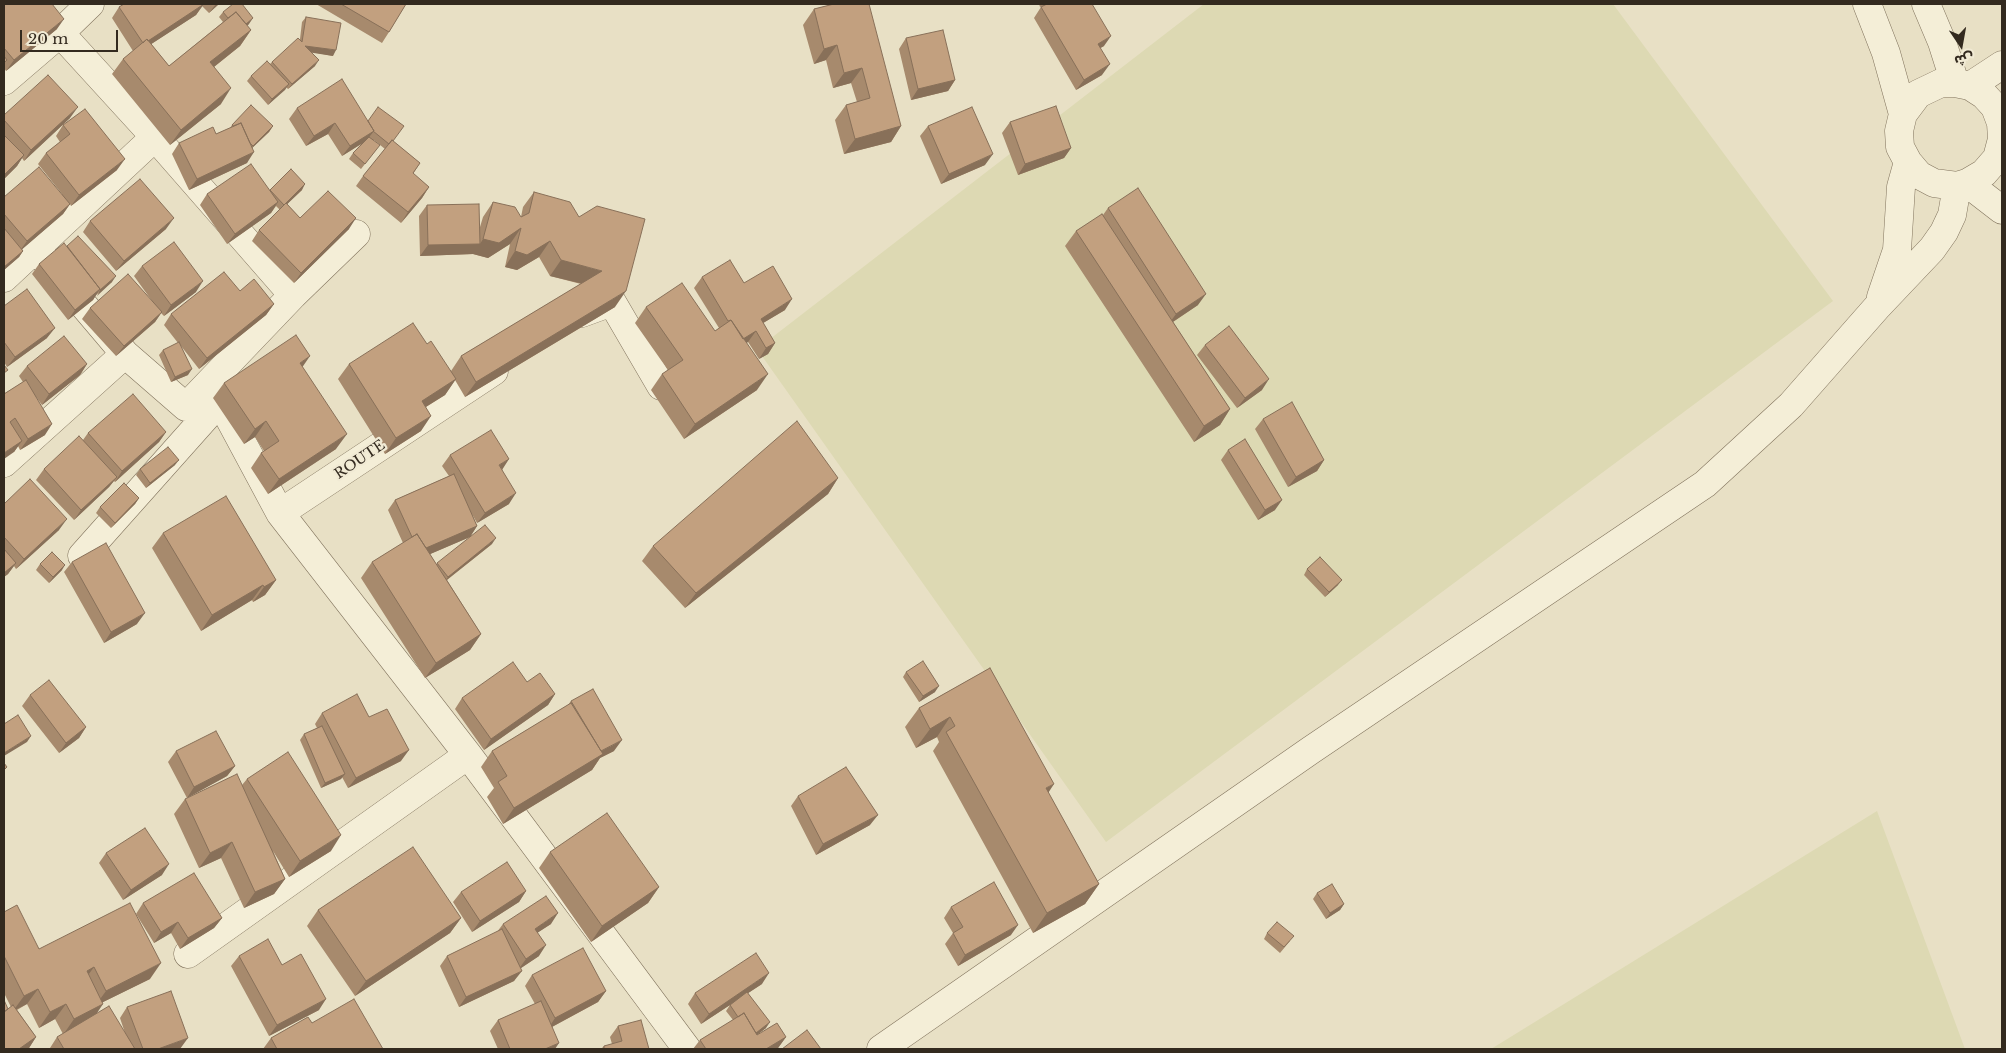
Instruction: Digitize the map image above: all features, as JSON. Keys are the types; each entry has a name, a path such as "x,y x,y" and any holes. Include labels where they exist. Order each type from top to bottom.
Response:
{"street":[{"path":"1867,4 1886,53 1903,114"},
{"path":"1926,4 1963,84 1984,95 1995,107 2001,123 2002,143 1997,158 1984,173 1962,184 1934,183 1919,175 1908,162 1900,147 1899,130 1903,114 1918,94 1941,84 1963,84 2002,65"},
{"path":"4,81 60,34 84,6"},
{"path":"60,34 155,136 293,294"},
{"path":"4,278 155,136"},
{"path":"1878,306 1897,250 1901,188 1908,162"},
{"path":"1962,184 2002,210"},
{"path":"881,1049 1312,750 1705,484 1792,405 1878,306 1932,250 1952,215 1962,184"},
{"path":"36,249 125,354 186,407 293,294 356,234"},
{"path":"563,325 580,314 612,302 661,386"},
{"path":"4,463 125,354"},
{"name":"ROUTE","path":"280,513 513,358"},
{"path":"120,606 82,556 220,401 280,513 468,755 687,1049"},
{"path":"188,954 468,755"}],"shaded area":[{"path":"1204,4 1613,4 1833,301 1106,842 757,349"},
{"path":"1877,811 1965,1049 1491,1049 1663,943"}],"building":[{"path":"4,4 52,4 64,19 14,60 4,48"},
{"path":"124,4 204,4 143,43 119,7"},
{"path":"233,4 242,4 253,18 246,24 236,12 228,18 223,12"},
{"path":"341,4 406,4 389,32"},
{"path":"834,4 869,4 901,126 855,139 846,105 870,98 862,68 844,73 837,45 824,49 814,9"},
{"path":"1047,4 1092,4 1111,36 1098,44 1110,64 1084,80 1041,7"},
{"path":"236,12 251,30 210,62 231,88 181,130 123,59 147,39 169,66"},
{"path":"306,17 341,23 336,50 305,46 319,60 292,84 272,62 298,38 302,42"},
{"path":"943,30 955,80 918,89 906,38"},
{"path":"267,61 289,84 272,99 251,76"},
{"path":"48,75 78,107 31,150 4,120 4,115"},
{"path":"342,79 374,131 350,146 335,123 314,136 297,108"},
{"path":"251,105 273,126 253,146 241,123 232,125"},
{"path":"1056,106 1071,148 1025,164 1010,122"},
{"path":"378,107 404,126 389,144 373,131 368,121"},
{"path":"972,107 993,154 949,174 928,126"},
{"path":"85,109 125,159 79,195 46,153 70,134 63,125"},
{"path":"241,123 254,152 197,179 179,143 213,127 216,134"},
{"path":"4,135 24,155 4,175"},
{"path":"369,137 380,145 365,164 353,153"},
{"path":"392,140 420,163 413,173 429,187 408,212 363,176"},
{"path":"251,164 278,202 235,234 207,194"},
{"path":"39,167 70,204 27,241 4,214 4,197"},
{"path":"291,169 305,184 284,205 270,190"},
{"path":"140,179 174,218 124,261 90,221"},
{"path":"1138,188 1206,294 1176,314 1108,208"},
{"path":"328,191 356,218 301,273 259,230 286,203 300,218"},
{"path":"534,192 570,202 579,217 597,206 645,219 626,291 476,382 461,356 602,271 561,260 550,241 527,255 515,251 521,228 499,243 483,239 493,202 515,207 521,217 529,213"},
{"path":"479,204 480,244 428,245 427,205"},
{"path":"1102,214 1230,409 1204,426 1076,231"},
{"path":"4,228 23,251 4,267"},
{"path":"78,236 116,276 100,290 67,246"},
{"path":"174,242 203,281 171,305 142,266"},
{"path":"64,243 100,289 75,310 39,264"},
{"path":"730,260 744,283 773,266 792,299 761,319 775,343 766,348 756,331 743,339 731,320 728,321 702,277"},
{"path":"224,272 240,291 254,279 274,304 207,358 171,314"},
{"path":"128,274 162,312 124,346 90,308"},
{"path":"682,283 715,331 731,320 768,374 695,424 662,374 683,360 646,307"},
{"path":"27,289 55,328 15,357 4,342 4,306"},
{"path":"413,323 427,344 431,341 456,379 422,401 431,416 396,438 349,364"},
{"path":"1229,326 1269,379 1245,398 1205,345"},
{"path":"296,335 310,356 300,363 347,434 279,479 261,453 279,441 266,421 255,429 224,383"},
{"path":"64,336 87,364 49,394 27,366"},
{"path":"179,342 192,369 175,377 163,350"},
{"path":"4,365 8,370 4,373"},
{"path":"26,380 52,424 28,439 15,418 10,422 22,441 4,453 4,394"},
{"path":"133,394 166,432 122,471 88,433"},
{"path":"1292,402 1324,460 1296,477 1263,419"},
{"path":"797,421 838,478 696,593 653,546"},
{"path":"491,430 509,459 499,465 516,493 485,513 450,455"},
{"path":"79,436 117,477 81,510 44,469"},
{"path":"1245,439 1282,500 1265,510 1228,450"},
{"path":"168,447 179,460 150,483 140,469"},
{"path":"454,474 477,526 426,548 417,534 412,537 395,500"},
{"path":"30,479 67,519 24,559 4,537 4,504"},
{"path":"124,483 139,498 115,523 100,507"},
{"path":"226,496 276,580 264,587 263,585 212,615 163,533"},
{"path":"485,525 496,538 448,577 437,563"},
{"path":"417,534 481,634 436,663 372,562"},
{"path":"106,543 145,613 111,632 72,562"},
{"path":"4,549 16,563 4,573"},
{"path":"52,552 65,565 53,577 40,564"},
{"path":"1320,557 1342,580 1329,592 1307,569"},
{"path":"923,661 939,686 923,696 906,672"},
{"path":"513,662 527,682 540,673 555,694 491,739 462,698"},
{"path":"990,668 1054,784 1046,788 1099,884 1047,913 946,732 955,726 950,717 930,729 919,708"},
{"path":"49,680 86,727 66,743 30,695"},
{"path":"593,689 622,740 601,751 571,701"},
{"path":"357,694 369,717 387,709 409,750 356,778 322,713"},
{"path":"571,703 603,754 514,808 498,782 507,776 492,751"},
{"path":"18,715 31,736 4,753 4,724"},
{"path":"322,726 345,774 325,783 304,734"},
{"path":"216,731 235,766 194,787 176,751"},
{"path":"288,752 341,835 300,861 247,779"},
{"path":"846,767 878,815 823,844 798,796"},
{"path":"237,774 285,879 255,892 232,842 210,853 185,799"},
{"path":"607,813 659,887 602,926 550,852"},
{"path":"145,828 169,864 131,890 106,853"},
{"path":"413,847 461,918 366,981 318,910"},
{"path":"507,862 526,891 480,921 461,892"},
{"path":"194,873 222,918 188,938 178,922 161,932 143,903"},
{"path":"994,882 1018,925 965,955 953,933 963,927 951,907"},
{"path":"1332,884 1344,904 1330,913 1317,893"},
{"path":"546,896 558,913 535,929 546,945 526,959 503,924"},
{"path":"130,903 161,963 106,991 94,967 87,971 103,1004 74,1019 66,1004 50,1012 38,989 24,996 4,956 4,912 17,905 39,949"},
{"path":"1277,922 1294,936 1284,947 1267,933"},
{"path":"502,929 522,971 466,997 447,956"},
{"path":"268,939 282,965 301,954 326,999 277,1025 239,956"},
{"path":"583,948 606,991 555,1018 532,975"},
{"path":"756,953 769,973 709,1014 695,993"},
{"path":"171,991 188,1038 158,1049 143,1049 127,1007"},
{"path":"747,992 770,1022 756,1033 744,1013 738,1017 730,1005"},
{"path":"354,999 383,1049 277,1049 271,1038 308,1017 312,1023"},
{"path":"4,1000 8,1009 4,1012"},
{"path":"541,1001 559,1043 545,1049 510,1049 498,1020"},
{"path":"13,1005 36,1037 19,1049 4,1049 4,1012"},
{"path":"109,1006 135,1049 64,1049 57,1037"},
{"path":"744,1013 757,1035 777,1023 786,1037 766,1049 706,1049 700,1040"},
{"path":"641,1020 649,1049 604,1049 604,1046 622,1041 618,1026"},
{"path":"807,1030 821,1049 782,1049"}]}
